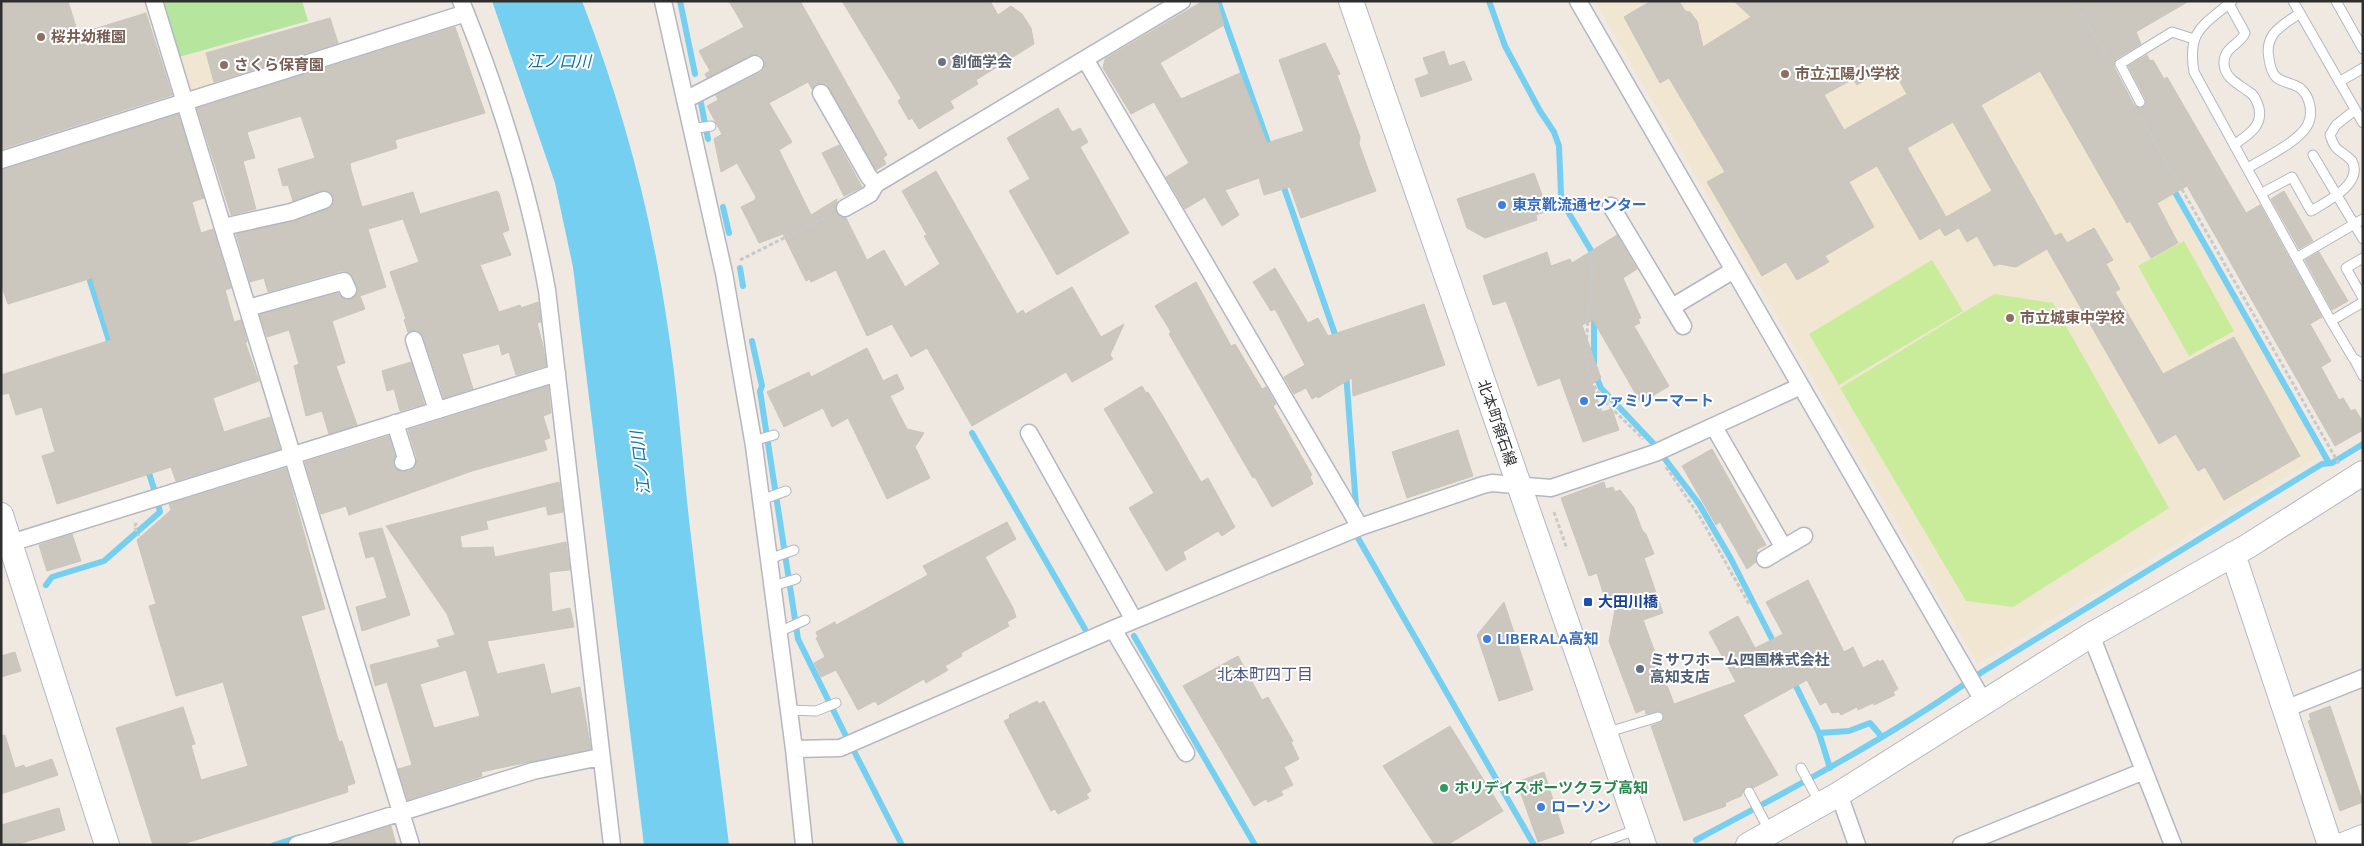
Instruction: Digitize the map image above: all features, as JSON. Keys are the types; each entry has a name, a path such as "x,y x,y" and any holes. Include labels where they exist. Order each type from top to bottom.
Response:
{"street":[{"path":"154,1 411,845"},
{"path":"663,1 724,273 753,441 794,749 804,845"},
{"path":"845,208 870,194 876,184 1182,1"},
{"name":"北本町領石線","path":"1351,1 1641,837"},
{"path":"1578,1 1980,695"},
{"path":"1,160 185,103 464,7 507,129 529,205 545,280 600,757 612,845"},
{"path":"1085,59 1360,527"},
{"path":"684,100 755,64"},
{"path":"822,93 869,177 876,184"},
{"path":"223,227 291,212 324,200"},
{"path":"1611,206 1683,326"},
{"path":"1672,307 1734,270"},
{"path":"248,308 344,281 348,290"},
{"path":"414,340 437,410"},
{"path":"6,545 557,373"},
{"path":"794,749 840,748 1134,620 1360,527 1483,485 1518,485 1551,488 1655,453 1801,386"},
{"path":"395,423 407,461 403,462"},
{"path":"1714,427 1784,548"},
{"path":"1029,433 1134,620"},
{"path":"1748,845 1767,825 1824,796 1980,695 2091,635 2233,554 2363,473"},
{"path":"1,515 6,545 107,845"},
{"path":"1765,559 1804,536"},
{"path":"2233,554 2330,845"},
{"path":"1114,629 1186,753"},
{"path":"2091,635 2173,845"},
{"path":"2285,709 2363,678"},
{"path":"297,845 533,772 600,757"},
{"path":"1961,845 2144,771"},
{"path":"1824,796 1857,845"},
{"path":"2343,845 2363,837"}],"lane":[{"path":"2262,193 2292,177 2311,210 2349,189 2356,179 2357,170 2352,162 2336,149 2330,131 2360,116 2293,1"},
{"path":"2336,1 2363,49"},
{"path":"2235,144 2256,127 2260,113 2257,102 2250,92 2234,83 2225,69 2226,52 2245,33 2231,2 2206,22 2194,39 2191,52 2194,72 2363,376"},
{"path":"2248,168 2301,134 2308,125 2311,111 2308,97 2299,88 2282,81 2274,75 2266,48 2270,38 2281,26 2300,13"},
{"path":"2140,102 2120,64 2172,32 2194,39"},
{"path":"2339,82 2363,68"},
{"path":"691,129 711,126"},
{"path":"2312,155 2363,240"},
{"path":"2298,258 2363,219"},
{"path":"2363,258 2346,268 2363,298"},
{"path":"2331,321 2363,302"},
{"path":"2353,358 2363,364"},
{"path":"753,441 774,435"},
{"path":"761,500 786,491"},
{"path":"769,559 794,550"},
{"path":"773,586 796,579"},
{"path":"779,632 805,620"},
{"path":"789,710 808,712 836,703"},
{"path":"1605,733 1658,717"},
{"path":"1801,768 1824,796"},
{"path":"1749,792 1767,825"},
{"path":"1594,845 1641,837"}],"path":[{"path":"2074,1 2108,61"},
{"path":"2138,112 2334,454"},
{"path":"724,273 742,258 845,208"},
{"path":"1554,512 1567,549"},
{"path":"135,528 139,536"}],"shaded area":[{"name":"市立城東中学校","path":"1595,1 2062,1 2321,455 1978,664"},
{"name":"さくら保育園","path":"260,35 270,71 190,95 179,58"}],"green space":[{"path":"163,1 302,1 308,21 179,57"},
{"path":"2184,241 2234,331 2189,356 2138,266"},
{"path":"1932,260 1963,311 1839,385 1809,334"},
{"path":"1994,294 2053,303 2169,508 2013,607 1966,601 1840,388"}],"water":[{"name":"江ノ口川","path":"492,1 582,1 610,79 634,159 653,240 671,348 687,502 729,845 644,845 573,267 555,183"}],"building":[{"path":"1,1 68,1 78,34 146,13 172,95 1,149"},
{"path":"729,1 800,1 887,155 883,158 886,164 876,170 826,84 816,84 812,89 808,82 769,103 792,142 779,150 811,215 837,199 836,212 840,217 846,218 867,260 884,250 905,287 940,264 924,236 927,235 902,191 936,171 1017,314 1023,310 1025,314 1072,287 1101,337 1124,324 1110,355 1113,359 1072,382 1066,372 972,426 927,348 911,357 892,324 867,336 836,270 811,282 810,279 806,281 783,234 759,243 741,207 755,200 756,197 737,163 721,172 714,139 722,134 707,106 718,100 716,95 760,73 764,69 764,60 760,55 751,55 707,78 705,74 710,71 699,51 744,27"},
{"name":"創価学会","path":"842,1 990,1 998,15 1011,6 1022,14 1031,28 1034,44 976,80 978,84 950,101 954,108 919,129 912,118 909,120 898,101 901,98"},
{"path":"1203,1 1217,1 1224,25 1160,63 1181,99 1240,73 1267,143 1304,131 1279,60 1325,43 1340,74 1337,75 1360,137 1359,144 1376,191 1301,218 1290,187 1264,195 1259,178 1225,190 1239,215 1222,226 1205,197 1185,209 1166,177 1189,163 1154,102 1131,114 1103,68 1105,59"},
{"path":"1651,1 1679,1 1685,11 1690,12 1697,21 1703,47 1751,17 1734,1 2189,1 2136,32 2141,44 2116,59 2114,67 2134,105 2140,108 2145,106 2146,100 2128,66 2147,55 2150,61 2153,60 2164,79 2167,77 2246,213 2260,205 2322,317 2310,324 2331,361 2321,367 2339,400 2343,398 2351,411 2355,409 2363,422 2363,430 2335,446 2187,186 2157,203 2178,243 2151,258 2130,221 2127,223 2040,71 1981,105 2055,236 2061,233 2067,243 2094,228 2113,260 2106,264 2120,289 2115,292 2163,374 2234,337 2300,456 2224,500 2205,467 2198,471 2176,434 2159,444 2047,249 2016,267 1999,264 1994,266 1977,236 1967,242 1959,228 1945,236 1940,228 1920,240 1877,166 1849,182 1874,227 1825,256 1829,262 1797,280 1786,262 1762,276 1707,182 1725,172 1669,78 1660,83 1624,17","holes":["1890,65 1907,94 1844,130 1824,95 1853,79 1857,85","1953,122 1992,191 1946,217 1907,148"]},
{"path":"330,18 338,43 214,82 206,53"},
{"path":"455,27 485,113 395,140 397,148 350,163 351,170 362,207 413,192 420,214 497,191 499,193 509,230 502,233 511,255 480,265 499,312 520,305 521,308 538,302 541,322 537,323 546,366 516,375 509,352 502,355 499,344 462,354 473,389 444,398 423,336 417,330 408,332 404,320 406,319 390,272 419,262 403,219 368,229 386,287 360,296 365,309 332,321 345,363 336,366 357,425 329,434 322,411 306,416 294,366 299,364 289,330 267,337 260,315 338,293 343,298 352,299 358,291 353,277 346,271 341,271 268,292 264,278 250,282 236,234 294,221 332,206 333,196 326,190 293,201 288,185 283,186 278,169 315,158 301,116 247,132 255,158 243,161 256,209 231,215 197,108"},
{"path":"1444,51 1449,66 1464,61 1472,80 1421,97 1415,79 1429,74 1423,58"},
{"path":"1058,108 1072,132 1080,128 1088,142 1080,147 1129,233 1057,275 1009,191 1030,179 1007,138"},
{"path":"178,114 204,198 192,202 201,233 213,229 231,288 225,290 234,322 241,320 247,342 245,342 259,381 213,398 224,432 270,417 280,449 176,481 171,467 57,504 42,456 55,452 42,407 16,415 9,393 1,395 1,375 111,340 92,278 8,304 1,284 1,170"},
{"path":"839,145 862,187 844,196 822,153"},
{"name":"東京靴流通センター","path":"1534,173 1548,211 1536,215 1537,220 1485,238 1467,228 1457,199"},
{"path":"2284,191 2313,241 2299,249 2271,199"},
{"path":"1617,235 1637,269 1623,278 1641,318 1638,319 1640,323 1634,326 1669,386 1641,403 1593,320 1582,325 1601,378 1592,384 1602,412 1612,409 1619,430 1583,442 1560,378 1538,386 1506,301 1493,305 1483,276 1547,252 1551,266 1570,259 1572,263"},
{"path":"2319,252 2348,301 2332,310 2305,260"},
{"path":"1275,268 1308,323 1318,318 1328,336 1424,304 1445,365 1353,396 1352,378 1318,398 1317,396 1312,399 1306,388 1294,394 1284,377 1305,365 1275,309 1271,311 1253,282"},
{"path":"1196,282 1231,346 1235,344 1262,389 1266,387 1276,404 1273,406 1312,475 1310,477 1313,484 1272,507 1169,334 1171,332 1155,306"},
{"path":"867,348 883,381 897,374 904,389 890,396 907,429 924,433 915,447 930,478 887,499 848,418 832,427 823,408 784,427 767,392 809,372 811,377"},
{"path":"411,362 424,404 400,411 394,389 387,391 382,371"},
{"path":"548,386 551,413 543,416 550,438 544,440 547,450 472,471 349,515 346,506 321,514 305,462 389,436 395,456 393,464 401,472 409,471 414,468 417,458 408,430"},
{"path":"1142,386 1146,393 1148,392 1201,482 1208,478 1235,527 1222,536 1218,531 1183,552 1186,559 1166,571 1129,508 1154,493 1104,409"},
{"path":"1458,430 1473,476 1407,498 1392,452"},
{"path":"1712,449 1766,545 1756,550 1758,553 1756,562 1747,569 1720,522 1716,525 1682,466"},
{"path":"286,468 325,609 301,616 339,742 342,741 355,783 347,786 348,792 180,845 153,845 116,728 183,707 195,744 191,745 201,780 248,766 223,682 176,696 149,606 156,604 137,540 171,510 169,504"},
{"path":"559,482 563,512 548,515 546,506 486,521 488,529 460,536 462,548 493,547 495,557 566,542 570,570 549,572 552,612 570,608 574,627 487,641 497,674 544,664 551,694 580,687 591,749 481,772 482,776 408,800 398,769 412,765 387,682 375,686 370,665 440,647 437,640 455,635 447,614 386,526","holes":["466,670 480,716 434,728 420,684"]},
{"path":"1604,482 1606,489 1613,487 1615,492 1620,490 1634,508 1654,554 1644,558 1663,613 1643,620 1674,704 1736,682 1709,632 1738,616 1755,648 1783,634 1766,602 1808,580 1844,652 1853,647 1863,668 1878,660 1879,662 1883,660 1898,689 1893,692 1895,695 1874,705 1873,703 1858,710 1857,707 1841,715 1839,712 1832,713 1826,702 1820,705 1807,680 1743,715 1778,775 1753,788 1746,787 1741,796 1725,803 1726,806 1684,821 1651,726 1662,722 1664,715 1659,711 1646,714 1645,709 1636,713 1609,641 1616,605 1605,599 1597,573 1589,576 1561,498"},
{"path":"1007,522 1016,539 985,557 1013,608 1016,617 1007,622 1009,626 961,653 962,656 945,666 948,670 926,683 924,679 878,705 875,701 858,710 836,670 821,677 814,663 825,657 816,638 818,637 816,632 835,622 836,625 928,575 923,566"},
{"path":"382,528 410,615 362,631 356,607 387,598 374,556 366,558 359,533"},
{"path":"72,534 81,561 47,571 39,545"},
{"path":"1504,602 1533,690 1499,701 1477,635"},
{"path":"15,652 21,671 1,677 1,656"},
{"path":"1238,656 1262,700 1268,697 1293,741 1291,742 1299,759 1284,767 1293,785 1281,791 1283,795 1268,802 1266,799 1254,806 1183,686"},
{"path":"1037,701 1039,704 1044,701 1091,791 1086,794 1089,798 1058,814 1055,809 1051,811 1004,721 1010,718 1009,715"},
{"path":"2330,706 2363,802 2340,811 2308,721 2311,720 2309,714"},
{"name":"ホリデイスポーツクラブ高知","path":"1450,726 1503,811 1447,845 1435,845 1383,766"},
{"path":"5,735 15,768 24,765 25,768 52,759 58,775 1,794 1,736"},
{"name":"ローソン","path":"1544,772 1564,833 1538,842 1517,782"},
{"path":"59,808 65,830 15,845 1,845 1,825"},
{"path":"391,826 396,845 335,845 335,843"}],"waterway":[{"path":"680,1 695,74"},
{"path":"1218,1 1271,151"},
{"path":"1489,1 1505,46 1540,111 1554,132 1559,146 1561,194 1567,210 1595,257"},
{"path":"701,103 708,139"},
{"path":"1282,182 1337,340"},
{"path":"2172,187 2329,463"},
{"path":"723,207 729,233"},
{"path":"740,268 743,286"},
{"path":"87,271 111,347"},
{"path":"1594,314 1594,364"},
{"path":"752,341 762,386 760,391 798,639 845,734"},
{"path":"1346,373 1356,506"},
{"path":"1595,374 1601,388 1653,443"},
{"path":"972,433 1085,629"},
{"path":"1696,840 1878,740 1982,672 2322,464 2332,463 2363,444"},
{"path":"1665,459 1699,504 1731,559 1776,647"},
{"path":"147,467 155,492"},
{"path":"46,585 52,577 104,561 160,512 158,504"},
{"path":"1358,538 1534,845"},
{"path":"1134,636 1255,845"},
{"path":"1793,680 1819,733 1849,731 1870,723 1882,737"},
{"path":"1819,733 1830,768"},
{"path":"855,753 902,845"},
{"path":"274,845 299,837"}],"place":[{"name":"桜井幼稚園","path":"41,37"},
{"name":"創価学会","path":"942,62"},
{"name":"さくら保育園","path":"224,65"},
{"name":"市立江陽小学校","path":"1785,74"},
{"name":"東京靴流通センター","path":"1502,205"},
{"name":"市立城東中学校","path":"2010,318"},
{"name":"ファミリーマート","path":"1584,401"},
{"name":"大田川橋","path":"1588,602"},
{"name":"LIBERALA高知","path":"1487,639"},
{"name":"ミサワホーム四国株式会社 高知支店","path":"1640,669"},
{"name":"ホリデイスポーツクラブ高知","path":"1444,788"},
{"name":"ローソン","path":"1541,807"}],"district":[{"name":"北本町四丁目","path":"1265,674"}]}
